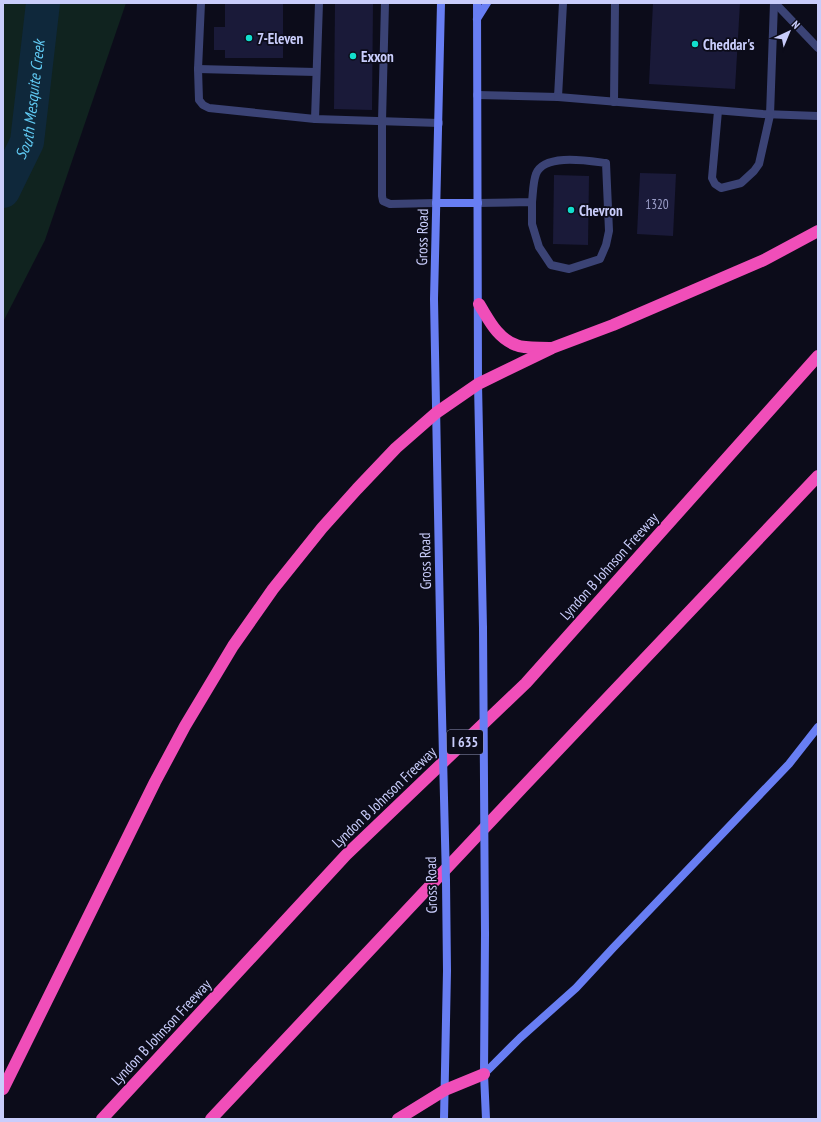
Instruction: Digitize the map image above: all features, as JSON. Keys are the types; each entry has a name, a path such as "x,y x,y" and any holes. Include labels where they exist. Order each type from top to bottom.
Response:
{"highway":[{"path":"3,1089 155,782 185,726 233,646 273,589 322,528 356,489 396,448 436,413 478,384 552,348 612,325 764,260 818,231"},
{"path":"479,304 498,334 517,346 552,348"},
{"name":"Lyndon B Johnson Freeway","path":"102,1119 346,855 526,683 818,356"},
{"path":"211,1119 818,476"},
{"path":"398,1119 444,1090 484,1074"}],"main road":[{"name":"Gross Road","path":"441,3 434,299 447,970 444,1119"},
{"path":"477,3 479,304 478,384 483,628 485,934 484,1074 486,1119"},
{"path":"477,19 487,3"},
{"path":"436,203 478,203"},
{"path":"484,1074 520,1038 576,988 789,764 818,727"}],"lane":[{"path":"201,3 198,69 200,100 203,106 209,108 315,119 439,123"},
{"path":"315,119 319,3"},
{"path":"386,3 382,121 383,201 390,204 436,203"},
{"path":"558,97 563,3"},
{"path":"614,102 615,3"},
{"path":"718,111 712,178 715,184 721,188 741,183 759,164 770,115 775,3"},
{"path":"775,3 818,48"},
{"path":"198,69 316,72"},
{"path":"477,96 558,97 770,115 818,116"},
{"path":"567,159 606,163 609,231 606,245 600,260 569,269 551,265 539,247 532,224 532,202 536,173 544,164 567,159"},
{"path":"478,203 532,202"}],"green space":[{"path":"3,3 126,3 45,240 3,322"}],"building":[{"name":"7-Eleven","path":"225,3 283,3 283,58 225,58 225,50 214,50 214,27 225,27"},
{"name":"Exxon","path":"335,3 373,3 372,110 334,109"},
{"name":"Cheddar's","path":"653,3 740,3 735,89 649,84"},
{"path":"640,173 676,174 673,236 637,234"},
{"name":"Chevron","path":"554,175 589,176 588,245 553,244"}],"waterway":[{"name":"South Mesquite Creek","path":"3,191 27,142 43,3"}],"place":[{"name":"7-Eleven","path":"249,38"},
{"name":"Cheddar's","path":"695,44"},
{"name":"Exxon","path":"353,56"},
{"name":"Chevron","path":"571,210"}]}
